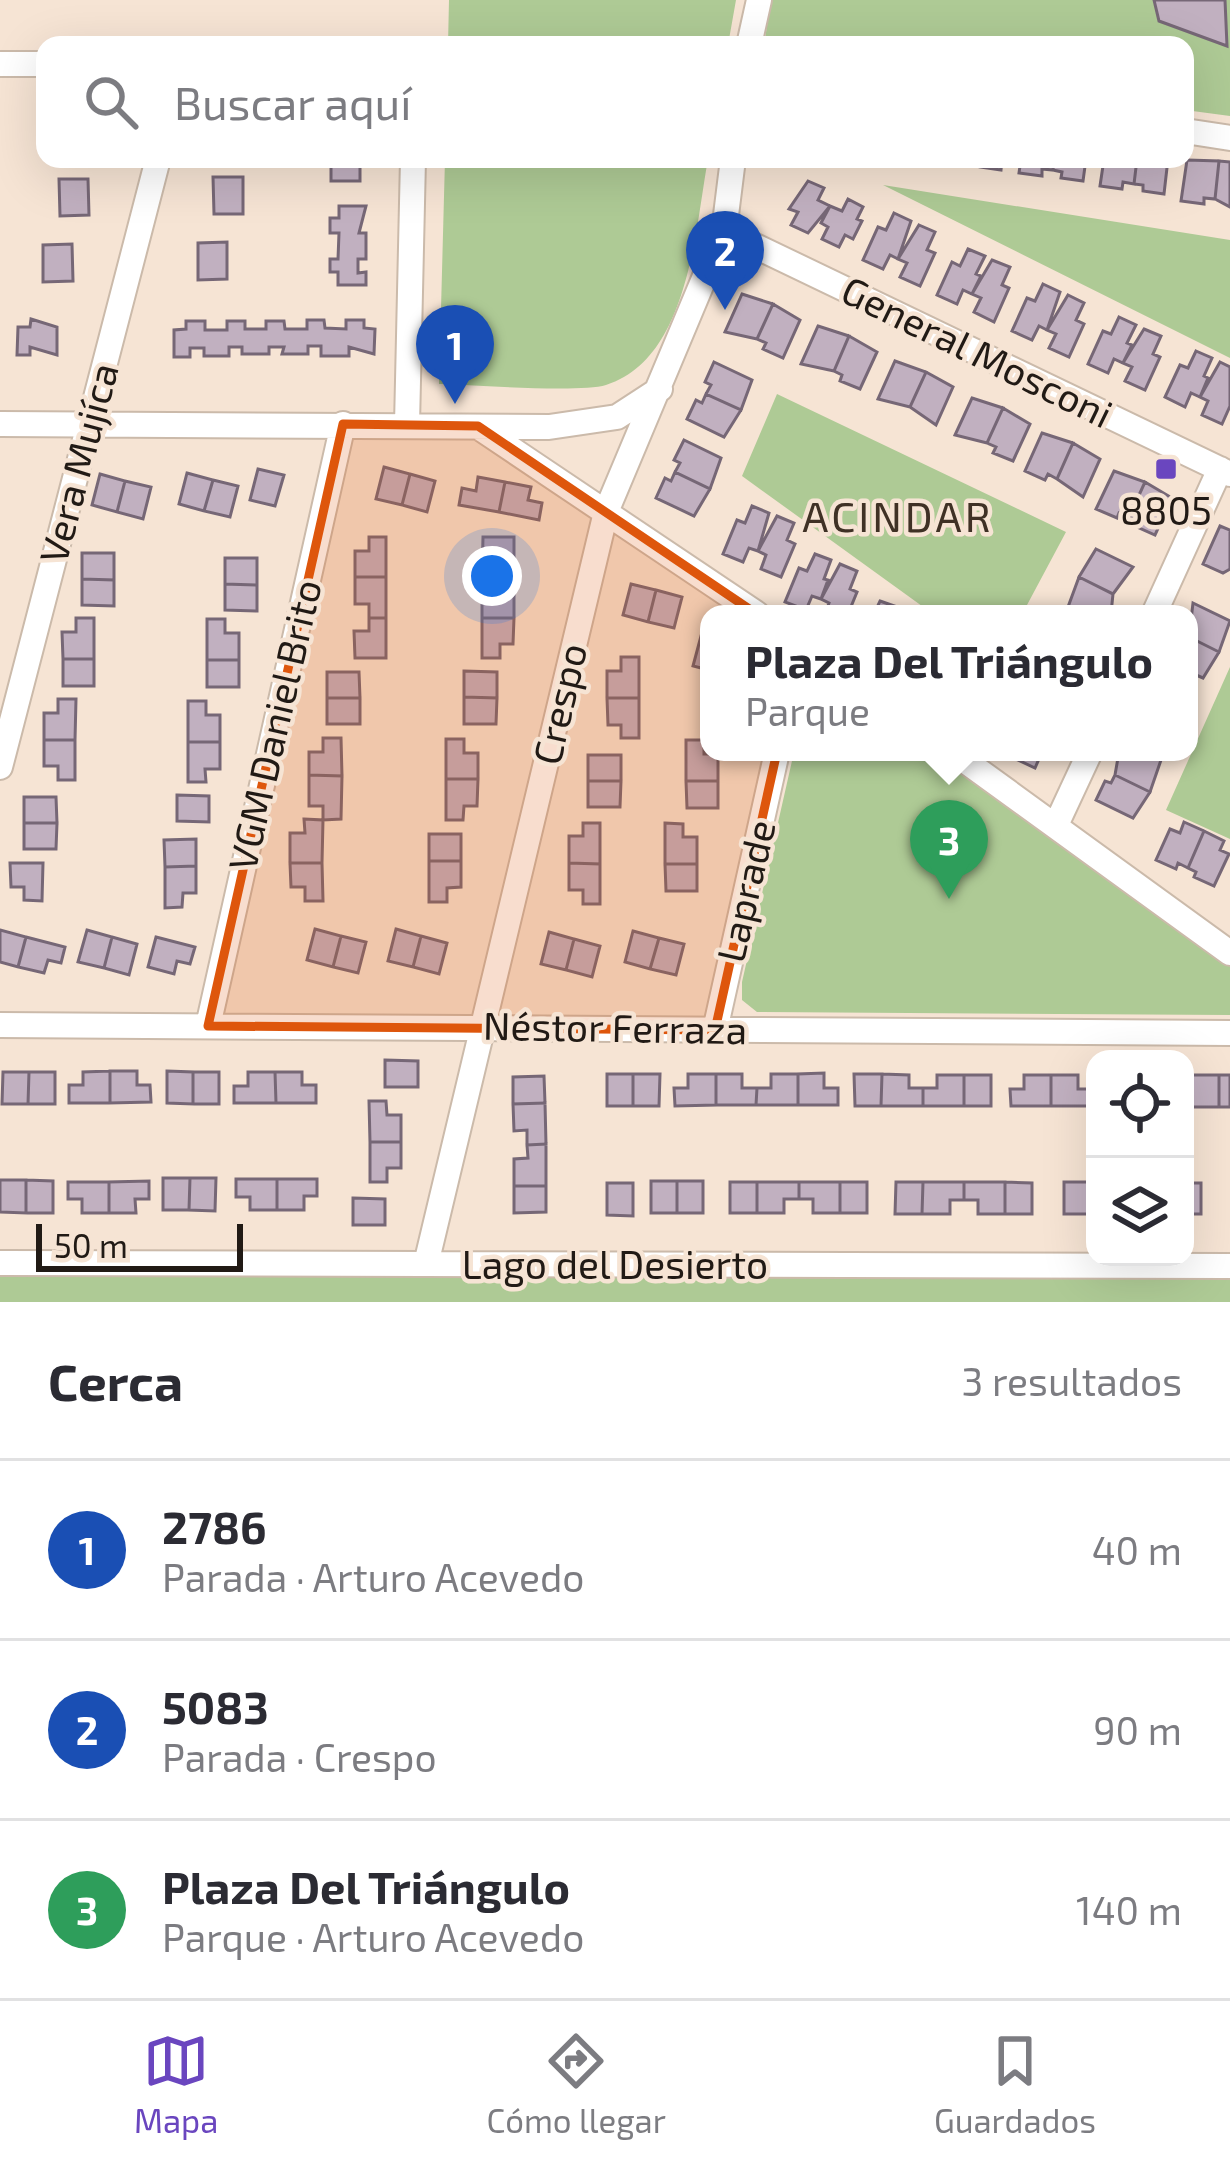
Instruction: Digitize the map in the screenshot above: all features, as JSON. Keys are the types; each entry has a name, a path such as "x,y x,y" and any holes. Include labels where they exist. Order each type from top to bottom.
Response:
{"street":[{"path":"751,36 759,0"},
{"path":"0,64 36,64"},
{"path":"1194,132 1230,138"},
{"name":"Vera Mujíca","path":"0,766 156,168"},
{"path":"407,425 413,168"},
{"name":"Crespo","path":"426,1264 606,512 662,388 724,231 732,168"},
{"name":"General Mosconi","path":"724,231 1225,471"},
{"path":"0,424 549,428 617,417 662,388"},
{"name":"VGM Daniel Brito","path":"208,1026 343,424"},
{"path":"478,426 744,605"},
{"path":"1158,605 1225,471"},
{"name":"Laprade","path":"715,1030 775,761"},
{"path":"966,761 1230,953"},
{"path":"1056,825 1086,761"},
{"name":"Néstor Ferraza","path":"0,1025 1230,1033"},
{"name":"Lago del Desierto","path":"0,1263 1230,1266"}],"highlighted area":[{"path":"343,424 478,426 801,644 715,1030 208,1026"}],"green space":[{"path":"449,0 736,0 730,36 448,36"},
{"path":"771,0 1230,0 1230,116 1194,111 1194,36 765,36"},
{"path":"445,168 706,168 683,288 655,349 634,371 593,387 439,384"},
{"path":"883,185 1230,240 1230,358"},
{"path":"777,394 1066,532 1027,605 921,605 742,476"},
{"path":"1230,667 1230,839 1166,810 1188,761 1198,761 1198,738"},
{"path":"792,761 950,761 1230,965 1230,1015 757,1012 742,1000 742,982"},
{"path":"0,1275 1230,1278 1230,1302 0,1302"}],"building":[{"path":"1154,0 1225,0 1227,46 1159,21"},
{"path":"1194,160 1219,161 1215,199 1204,198 1204,204 1181,201 1186,168 1194,168"},
{"path":"1219,161 1230,162 1230,207 1215,199"},
{"path":"331,168 360,168 360,181 331,181"},
{"path":"1020,168 1053,168 1042,169 1042,176 1019,173"},
{"path":"1085,168 1083,181 1061,178 1062,172 1053,170"},
{"path":"1103,168 1136,168 1134,184 1123,182 1122,189 1100,186"},
{"path":"1136,168 1167,168 1164,194 1143,191 1143,185 1134,184"},
{"path":"213,177 243,177 243,214 214,214"},
{"path":"59,179 88,179 89,215 60,216"},
{"path":"808,181 824,188 818,200 830,206 808,233 791,225 798,212 789,209"},
{"path":"848,199 863,207 857,219 862,221 853,239 845,235 839,247 822,239 828,227 821,223 830,206 842,211"},
{"path":"339,206 366,206 359,233 366,233 366,259 358,259 358,273 366,272 366,285 338,285 338,272 330,272 330,259 338,259 339,233 330,233 330,218 339,218"},
{"path":"894,213 911,221 898,259 890,255 883,269 863,260 878,227 886,230"},
{"path":"919,225 935,232 927,250 935,253 920,286 900,277 907,263 898,259"},
{"path":"227,242 227,279 198,280 198,243"},
{"path":"72,244 73,281 43,282 43,245"},
{"path":"968,249 985,256 976,274 981,276 972,294 963,290 957,304 937,295 952,262 960,266"},
{"path":"992,260 1010,267 1002,285 1009,288 994,322 974,312 981,298 972,294"},
{"path":"1043,284 1060,292 1047,330 1039,326 1032,340 1012,331 1027,298 1035,301"},
{"path":"742,294 773,304 757,339 725,332"},
{"path":"1068,295 1084,303 1076,320 1084,324 1069,357 1049,348 1056,334 1047,330"},
{"path":"773,304 800,320 783,358 763,349 766,343 757,339"},
{"path":"1119,317 1136,325 1123,363 1114,359 1108,373 1088,364 1103,331 1111,334"},
{"path":"31,319 57,327 57,355 30,347 30,355 17,355 18,327 30,327"},
{"path":"307,320 324,320 325,328 346,329 346,320 364,320 364,328 375,329 374,354 349,347 349,356 321,356 321,346 308,346 308,354 282,354 284,347 269,347 269,354 242,354 242,347 229,347 229,356 204,356 204,348 190,348 190,357 174,357 174,330 186,329 186,321 205,321 205,330 227,330 227,321 245,321 245,329 266,329 266,321 284,321 285,329 307,329"},
{"path":"818,326 849,336 834,371 801,364"},
{"path":"1144,329 1161,336 1153,354 1160,357 1145,390 1125,381 1132,367 1123,363"},
{"path":"849,336 877,352 860,389 840,381 842,375 834,371"},
{"path":"1196,351 1212,358 1200,397 1191,393 1185,407 1165,397 1180,365 1188,368"},
{"path":"895,361 926,372 910,407 878,399"},
{"path":"714,362 752,380 741,410 706,394 711,385 705,382"},
{"path":"1220,362 1230,367 1230,406 1222,424 1202,415 1208,401 1200,397"},
{"path":"926,372 953,387 936,425 910,407"},
{"path":"706,394 741,410 724,437 687,419 696,400 702,403"},
{"path":"972,398 1003,408 987,443 955,435"},
{"path":"1003,408 1030,424 1013,461 993,453 996,447 987,443"},
{"path":"1042,433 1073,443 1057,479 1048,474 1045,480 1025,471"},
{"path":"684,440 721,458 710,489 675,472 680,463 674,460"},
{"path":"1073,443 1100,459 1083,497 1057,479"},
{"path":"384,467 410,474 402,505 376,499"},
{"path":"258,469 284,475 275,506 250,500"},
{"path":"1114,471 1145,482 1129,517 1119,513 1117,518 1096,509"},
{"path":"675,472 710,489 694,516 656,498 665,478 671,481"},
{"path":"187,473 213,480 204,511 179,504"},
{"path":"100,474 125,481 117,512 92,505"},
{"path":"410,474 435,481 427,512 402,505"},
{"path":"478,477 505,482 499,512 459,505 462,488 476,491"},
{"path":"213,480 238,486 230,517 204,511"},
{"path":"125,481 151,487 143,519 117,512"},
{"path":"505,482 531,487 528,500 542,503 539,520 499,512"},
{"path":"1145,482 1172,498 1155,535 1135,526 1138,521 1129,517"},
{"path":"752,506 769,513 758,551 749,548 743,562 723,554 737,520 745,523"},
{"path":"777,516 794,523 787,540 795,544 781,577 761,569 766,555 758,551"},
{"path":"1220,526 1230,530 1230,569 1223,573 1203,564"},
{"path":"369,537 386,537 386,577 355,577 355,551 369,551"},
{"path":"483,537 514,537 514,564 500,564 500,577 482,577"},
{"path":"1096,549 1133,567 1113,594 1079,577"},
{"path":"82,553 114,553 114,580 82,579"},
{"path":"815,554 831,560 821,599 812,596 808,605 785,602 799,568 807,571"},
{"path":"225,558 257,558 257,585 225,584"},
{"path":"840,564 857,571 850,589 857,592 852,605 828,605 821,599"},
{"path":"355,577 386,577 386,618 369,618 369,604 355,604"},
{"path":"482,577 500,577 500,591 514,591 514,618 482,618"},
{"path":"1079,577 1113,594 1112,605 1069,605"},
{"path":"82,579 114,580 114,606 82,605"},
{"path":"225,584 257,585 257,611 225,610"},
{"path":"631,584 656,590 648,622 623,615"},
{"path":"656,590 682,597 674,628 648,622"},
{"path":"1198,605 1230,621 1219,652 1198,642"},
{"path":"76,618 94,618 94,659 63,659 62,632 76,632"},
{"path":"369,618 386,618 386,658 355,658 354,631 369,631"},
{"path":"482,618 514,618 513,644 500,644 500,658 482,658"},
{"path":"207,619 225,619 225,633 239,633 239,660 207,660"},
{"path":"700,640 700,668 693,666"},
{"path":"1198,642 1219,652 1203,678 1198,676"},
{"path":"621,657 639,657 639,698 607,698 607,671 621,671"},
{"path":"63,659 94,659 94,686 63,686"},
{"path":"207,660 239,660 239,687 207,687"},
{"path":"464,671 497,672 497,698 464,697"},
{"path":"327,672 359,672 360,698 327,698"},
{"path":"464,697 497,698 496,724 464,724"},
{"path":"327,698 360,698 360,724 327,724"},
{"path":"607,698 639,698 639,738 621,738 621,725 608,725"},
{"path":"58,699 76,699 75,740 44,740 44,713 58,713"},
{"path":"188,701 206,701 206,715 220,715 220,742 188,742"},
{"path":"323,738 341,738 342,776 309,775 309,752 323,752"},
{"path":"446,739 464,739 464,753 478,753 478,779 446,779"},
{"path":"44,740 75,740 75,780 58,780 58,766 44,766"},
{"path":"686,740 700,740 700,761 718,761 718,781 686,781"},
{"path":"188,742 220,742 220,769 205,769 206,782 188,782"},
{"path":"588,755 621,755 621,781 588,781"},
{"path":"1117,761 1161,761 1150,792 1115,775"},
{"path":"309,775 342,776 341,819 323,820 323,806 309,806"},
{"path":"1115,775 1150,792 1133,818 1096,800 1105,781 1111,783"},
{"path":"446,779 478,779 477,806 464,806 463,820 446,820"},
{"path":"588,781 621,781 620,807 588,807"},
{"path":"686,781 718,781 718,808 687,808"},
{"path":"177,795 209,796 209,822 177,821"},
{"path":"24,797 56,797 57,823 24,823"},
{"path":"304,819 323,820 322,863 290,863 290,833 305,833"},
{"path":"1184,822 1204,831 1188,868 1178,863 1176,869 1156,860 1170,829 1180,833"},
{"path":"24,823 57,823 56,849 24,849"},
{"path":"583,823 600,823 600,864 569,863 569,836 583,836"},
{"path":"665,823 683,824 683,837 697,837 697,864 665,864"},
{"path":"1204,831 1224,841 1220,850 1229,854 1214,886 1194,877 1196,872 1188,868"},
{"path":"429,834 461,834 461,861 429,861"},
{"path":"196,839 196,866 165,867 164,840"},
{"path":"429,861 461,861 461,887 447,888 447,902 429,902"},
{"path":"10,863 43,863 42,901 24,900 24,887 11,887"},
{"path":"290,863 322,863 323,901 305,901 305,887 291,887"},
{"path":"569,863 600,864 600,904 583,904 583,890 569,890"},
{"path":"665,864 697,864 697,891 666,891"},
{"path":"196,866 196,893 183,893 182,907 165,908 165,867"},
{"path":"315,929 341,936 333,967 307,960"},
{"path":"396,929 421,936 413,967 388,961"},
{"path":"0,930 26,937 18,967 0,962"},
{"path":"87,930 112,937 104,968 78,962"},
{"path":"633,931 659,938 650,969 625,962"},
{"path":"549,932 574,939 566,970 541,964"},
{"path":"341,936 366,942 358,973 333,967"},
{"path":"421,936 447,943 439,974 413,967"},
{"path":"26,937 65,947 61,963 48,960 44,973 18,967"},
{"path":"112,937 137,944 129,975 104,968"},
{"path":"156,937 195,947 190,964 177,961 174,974 148,967"},
{"path":"659,938 684,944 676,975 650,969"},
{"path":"574,939 600,946 592,977 566,970"},
{"path":"385,1060 418,1061 418,1087 385,1087"},
{"path":"110,1071 110,1103 69,1103 69,1085 83,1085 83,1072"},
{"path":"110,1071 137,1071 137,1085 150,1085 151,1102 110,1103"},
{"path":"167,1071 193,1072 193,1104 167,1103"},
{"path":"3,1072 29,1072 28,1104 2,1104"},
{"path":"29,1072 55,1072 55,1104 28,1104"},
{"path":"193,1072 219,1072 219,1104 193,1104"},
{"path":"248,1072 275,1072 276,1103 234,1103 234,1086 248,1086"},
{"path":"275,1072 302,1072 302,1085 316,1085 316,1103 276,1103"},
{"path":"824,1073 824,1088 838,1088 838,1105 798,1105 798,1074"},
{"path":"607,1074 633,1074 633,1106 607,1106"},
{"path":"633,1074 660,1074 659,1106 633,1106"},
{"path":"688,1074 716,1074 716,1105 675,1106 674,1088 688,1088"},
{"path":"716,1074 742,1074 742,1088 757,1088 756,1105 716,1105"},
{"path":"771,1074 798,1074 798,1105 756,1105 757,1088 771,1088"},
{"path":"854,1074 882,1074 881,1106 855,1106"},
{"path":"882,1074 909,1075 909,1088 923,1088 923,1106 881,1106"},
{"path":"937,1075 964,1075 964,1106 923,1106 923,1088 937,1088"},
{"path":"964,1075 991,1075 991,1106 964,1106"},
{"path":"1024,1075 1051,1075 1051,1106 1011,1106 1010,1089 1024,1089"},
{"path":"1051,1075 1078,1075 1078,1089 1086,1089 1086,1106 1051,1106"},
{"path":"1194,1075 1219,1075 1219,1107 1194,1107"},
{"path":"1219,1075 1230,1075 1230,1107 1219,1107"},
{"path":"544,1076 545,1103 513,1104 513,1077"},
{"path":"369,1101 386,1101 387,1115 401,1115 401,1142 370,1142"},
{"path":"545,1103 546,1144 527,1145 527,1130 514,1131 513,1104"},
{"path":"370,1142 401,1142 401,1168 387,1168 387,1182 370,1182"},
{"path":"546,1144 546,1186 514,1186 514,1159 528,1158 527,1145"},
{"path":"163,1178 190,1178 189,1210 163,1210"},
{"path":"190,1178 216,1178 215,1211 189,1210"},
{"path":"236,1179 277,1179 277,1210 250,1210 250,1197 236,1197"},
{"path":"277,1179 317,1179 317,1196 304,1196 304,1210 277,1210"},
{"path":"0,1180 26,1180 26,1213 0,1212"},
{"path":"26,1180 53,1181 53,1213 26,1213"},
{"path":"149,1181 149,1199 135,1199 136,1213 109,1213 109,1182"},
{"path":"651,1181 677,1181 677,1213 651,1213"},
{"path":"677,1181 703,1181 703,1213 677,1213"},
{"path":"68,1182 109,1182 109,1213 82,1213 82,1199 68,1199"},
{"path":"730,1182 757,1182 757,1213 730,1213"},
{"path":"757,1182 799,1182 799,1199 784,1199 784,1213 757,1213"},
{"path":"799,1182 840,1182 840,1213 813,1213 813,1199 799,1199"},
{"path":"840,1182 867,1182 867,1213 840,1213"},
{"path":"896,1182 923,1182 922,1214 895,1214"},
{"path":"923,1182 964,1182 964,1200 950,1200 950,1214 922,1214"},
{"path":"964,1182 1005,1182 1005,1214 978,1214 978,1200 964,1200"},
{"path":"1005,1182 1032,1183 1032,1214 1005,1214"},
{"path":"1064,1182 1086,1182 1086,1214 1064,1214"},
{"path":"607,1183 633,1183 633,1216 607,1215"},
{"path":"1194,1183 1201,1183 1201,1214 1194,1214"},
{"path":"514,1186 546,1186 546,1212 514,1213"},
{"path":"353,1198 385,1199 385,1225 353,1225"}],"place":[{"name":"5083","path":"725,310"},
{"name":"2786","path":"455,404"},
{"name":"8805","path":"1166,469"},
{"name":"Plaza Del Triángulo","path":"949,899"}],"district":[{"name":"ACINDAR","path":"898,517"}]}
